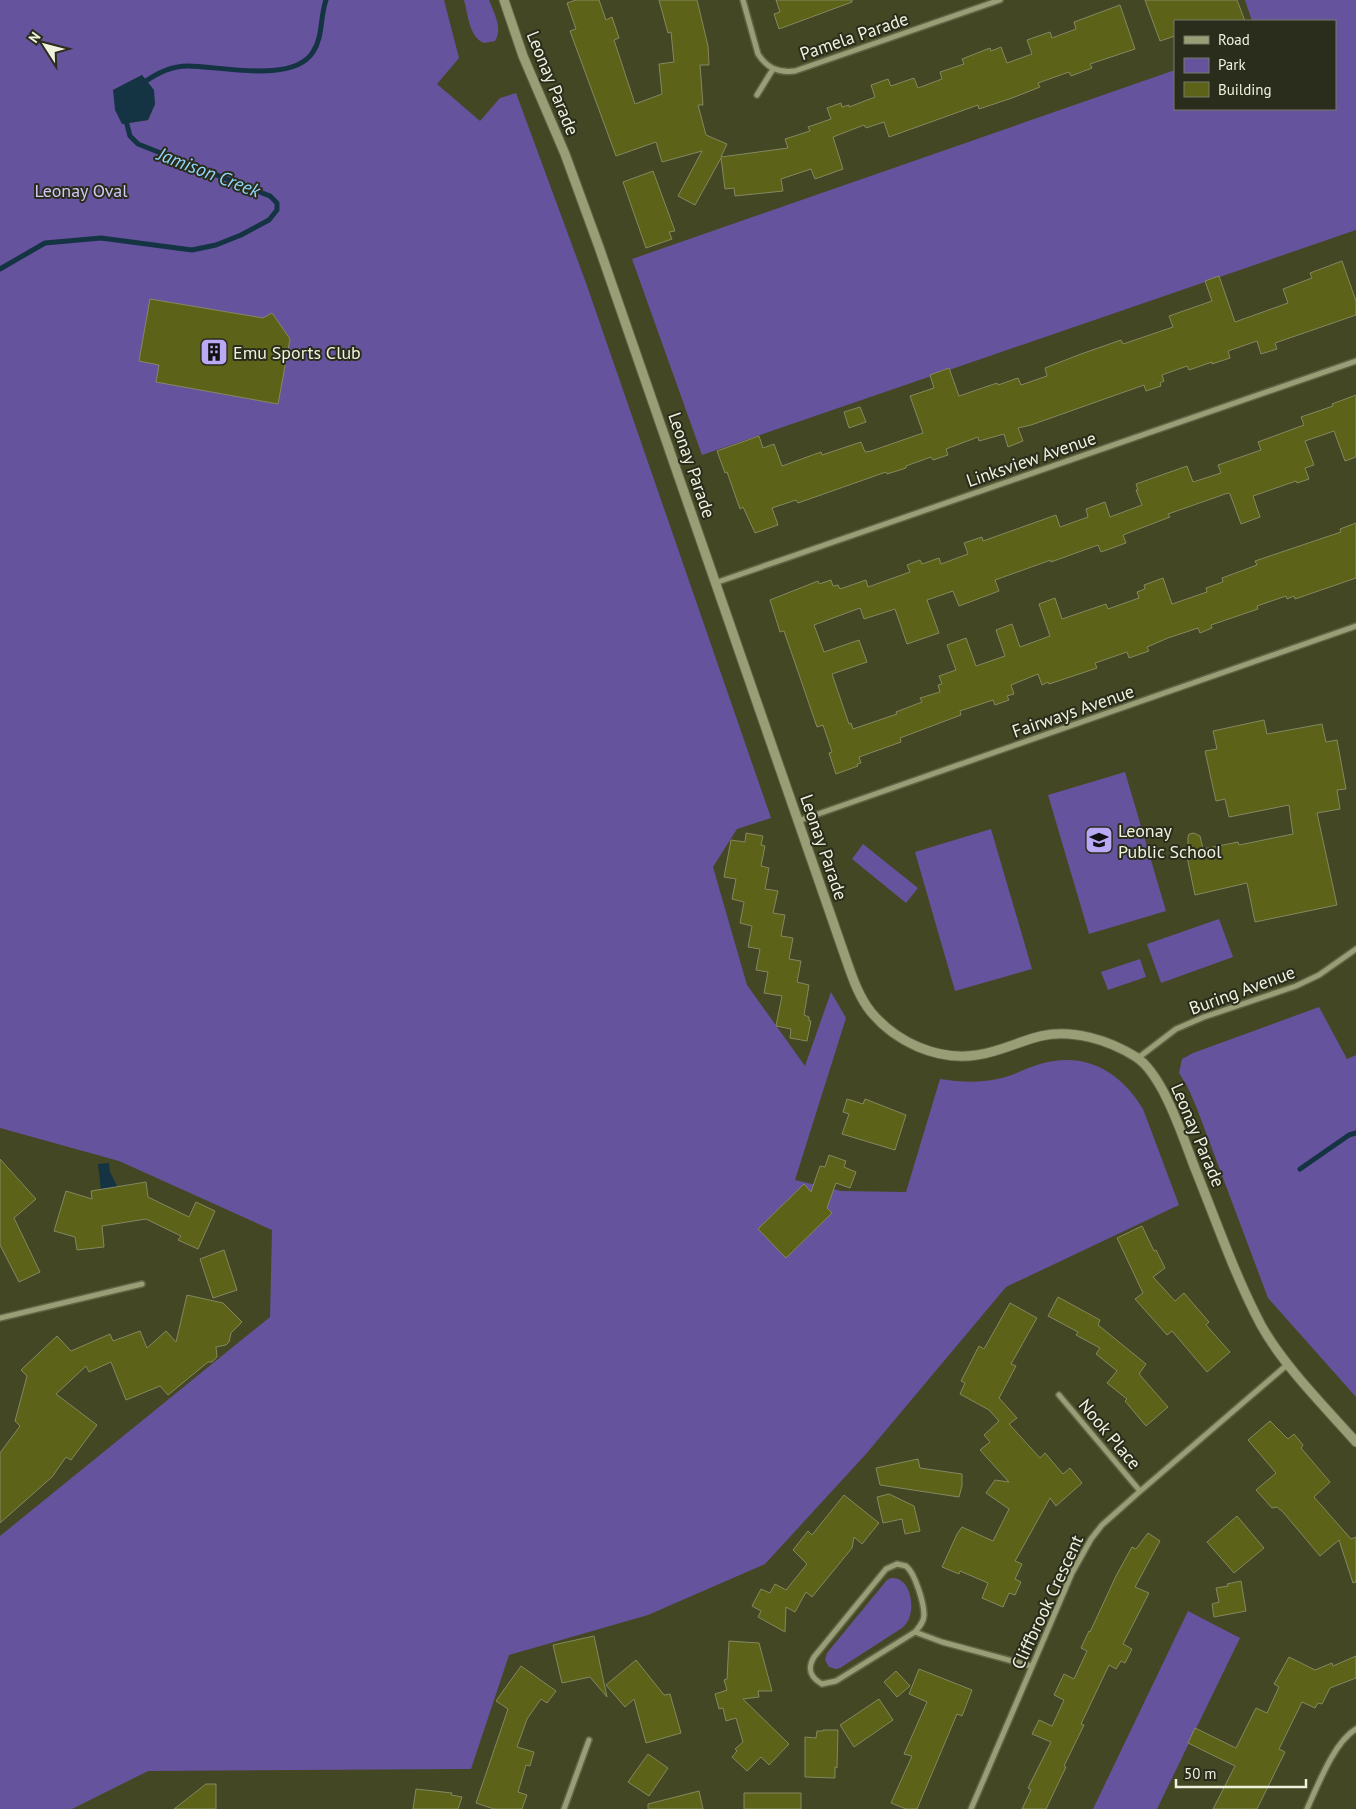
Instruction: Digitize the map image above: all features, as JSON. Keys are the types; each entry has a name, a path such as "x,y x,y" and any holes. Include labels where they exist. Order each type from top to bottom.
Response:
{"street":[{"name":"Leonay Parade","path":"504,0 523,56 565,154 599,247 855,984 870,1011 894,1033 912,1044 929,1051 952,1056 977,1055 1042,1036 1062,1034 1096,1039 1119,1047 1138,1058 1151,1071 1168,1101 1242,1286 1262,1326 1288,1364 1356,1442"},
{"path":"743,0 758,54 773,69 757,95"},
{"name":"Pamela Parade","path":"773,69 781,72 795,71 1000,0"},
{"name":"Linksview Avenue","path":"715,583 1356,361"},
{"name":"Fairways Avenue","path":"798,821 1356,626"},
{"name":"Buring Avenue","path":"1138,1058 1164,1037 1181,1027 1296,986 1319,975 1356,949"},
{"path":"0,1318 142,1284"},
{"name":"Cliffbrook Crescent","path":"971,1809 1031,1666 1082,1553 1102,1525 1288,1364"},
{"name":"Nook Place","path":"1059,1395 1140,1491"},
{"path":"892,1565 906,1566 915,1578 924,1614 922,1623 915,1632 836,1681 822,1684 811,1674 809,1669 814,1657 886,1569 892,1565"},
{"path":"915,1632 942,1642 1031,1666"},
{"path":"1307,1809 1337,1748 1348,1734 1356,1729"},
{"path":"564,1809 589,1740"}],"green space":[{"name":"Leonay Oval","path":"0,0 444,0 459,58 437,84 480,121 500,98 516,93 586,283 771,818 737,829 713,867 747,985 805,1066 831,992 846,1018 795,1180 841,1191 906,1192 940,1079 969,1082 990,1080 1003,1078 1040,1064 1072,1060 1100,1067 1124,1084 1134,1096 1143,1109 1179,1205 1006,1287 866,1454 765,1564 648,1615 509,1655 471,1769 148,1771 72,1809 0,1809 0,1536 270,1317 272,1230 119,1161 0,1128","holes":["142,75 155,104 148,120 129,123 113,90"]},
{"path":"464,0 489,0 498,26 495,41 484,43 475,36"},
{"path":"1245,0 1356,0 1356,230 702,455 632,259 1174,70 1174,110 1336,110 1336,20 1252,20"},
{"path":"1125,772 1166,911 1089,934 1048,795"},
{"path":"991,829 1032,969 955,991 915,852"},
{"path":"863,844 918,888 906,903 852,859"},
{"path":"1219,919 1233,957 1161,983 1147,944"},
{"path":"1140,959 1146,977 1108,990 1101,972"},
{"path":"1319,1007 1347,1059 1356,1055 1356,1397 1268,1298 1196,1106 1179,1073 1182,1059 1193,1053"},
{"path":"891,1578 898,1579 904,1583 911,1598 910,1615 907,1623 840,1668 829,1667 825,1660 827,1653 887,1580"},
{"path":"1188,1611 1240,1638 1157,1809 1093,1809"}],"water":[{"path":"142,75 154,90 155,104 148,120 122,124 115,110 113,90"},
{"path":"109,1163 110,1172 118,1188 101,1191 98,1164"}],"building":[{"path":"576,0 599,0 606,20 612,17 619,38 614,40 635,104 662,94 659,64 674,62 671,32 668,33 659,0 697,0 708,46 709,65 700,65 703,105 698,105 706,135 727,144 721,157 788,148 785,139 810,131 808,127 831,119 827,108 841,103 842,107 849,105 849,107 875,97 871,85 888,79 891,86 914,78 918,88 942,79 940,72 964,64 962,59 990,48 991,51 1001,47 1007,63 1032,54 1027,40 1050,32 1052,38 1076,29 1074,22 1120,5 1135,49 1090,64 1092,68 1071,76 1069,72 1038,83 1040,87 1012,98 979,109 978,105 889,137 884,122 866,128 864,125 833,137 843,169 815,179 811,169 781,179 783,191 735,196 734,188 725,189 721,158 695,205 678,196 702,151 662,162 656,142 616,156 570,31 576,29 567,3"},
{"path":"776,0 852,0 852,2 779,29 774,14 780,12"},
{"path":"1145,0 1237,0 1245,20 1174,20 1174,36 1160,41"},
{"path":"653,171 675,231 669,232 672,239 646,248 623,182"},
{"path":"1342,261 1356,301 1356,315 1275,343 1277,349 1261,354 1257,341 1228,351 1230,358 1189,370 1187,366 1162,375 1164,381 1160,383 1161,386 1146,391 1144,385 1018,428 1023,441 1008,447 1004,434 979,441 978,437 946,449 948,455 933,460 931,457 906,466 906,468 887,474 886,472 798,503 796,500 772,508 778,525 755,533 743,507 740,509 727,472 725,473 717,451 759,436 763,448 774,444 782,466 821,452 822,455 861,442 865,452 871,451 923,433 910,396 934,388 930,375 949,368 959,396 1018,378 1021,385 1047,376 1045,368 1081,354 1121,340 1123,344 1173,327 1169,316 1212,301 1205,281 1219,276 1235,322 1288,303 1283,289 1312,278 1310,273"},
{"name":"Emu Sports Club","path":"150,299 263,318 272,313 290,339 278,404 156,382 159,365 139,361"},
{"path":"1356,395 1356,457 1345,461 1334,431 1305,441 1314,465 1305,468 1309,479 1297,483 1296,481 1253,496 1260,517 1241,524 1228,493 1168,514 1170,517 1123,535 1126,543 1101,552 1098,545 995,580 999,591 959,606 953,591 927,600 939,633 907,644 895,609 864,619 860,608 814,625 824,652 859,640 867,662 832,674 849,724 851,723 853,729 897,714 896,712 922,702 920,698 940,692 938,685 942,684 939,676 956,670 947,645 966,638 976,666 1005,656 996,630 1012,624 1020,647 1050,636 1039,604 1055,598 1062,619 1106,604 1108,609 1139,598 1137,592 1145,589 1144,585 1163,578 1172,604 1207,592 1206,588 1223,582 1222,578 1257,565 1255,561 1341,532 1340,529 1356,523 1356,578 1295,599 1294,596 1287,599 1286,596 1257,606 1258,609 1211,625 1212,628 1200,633 1198,628 1168,638 1147,647 1149,651 1129,658 1127,652 1095,663 1097,668 1049,684 1048,682 1042,685 1038,674 1011,685 1014,694 1007,696 1009,700 995,705 993,700 960,711 961,715 900,738 901,742 859,757 861,763 857,764 858,766 836,774 829,753 832,752 823,725 817,727 784,631 780,632 770,600 818,581 819,584 831,580 833,586 838,585 840,589 866,580 868,587 910,572 907,565 920,560 922,564 939,558 941,564 968,554 964,543 982,537 983,541 1056,515 1060,527 1088,517 1086,509 1105,502 1110,517 1142,505 1136,490 1138,490 1136,484 1187,466 1193,482 1221,473 1218,465 1261,450 1258,442 1304,425 1301,417 1333,406 1332,404"},
{"path":"860,407 866,422 849,428 844,412"},
{"path":"1264,720 1267,734 1322,724 1326,742 1337,740 1346,789 1337,790 1340,809 1317,813 1337,905 1255,922 1247,883 1195,895 1186,852 1188,852 1189,834 1194,833 1200,836 1203,849 1238,842 1239,845 1293,834 1289,805 1229,817 1225,799 1216,801 1205,751 1217,749 1213,731"},
{"path":"746,833 763,836 761,845 765,846 761,866 769,868 765,889 778,891 773,913 785,915 781,936 793,938 789,959 801,961 797,982 809,985 804,1015 809,1017 809,1021 811,1021 807,1041 790,1038 791,1029 776,1026 782,996 764,993 768,972 756,970 760,949 748,947 752,926 740,923 744,902 732,899 736,879 724,877 731,840 745,842"},
{"path":"847,1099 863,1104 865,1099 906,1115 895,1150 842,1134 849,1114 843,1112"},
{"path":"829,1155 846,1161 844,1167 856,1172 850,1188 836,1183 827,1208 832,1213 786,1258 758,1229 804,1184 811,1192 820,1166 825,1167"},
{"path":"0,1159 36,1199 14,1218 40,1272 19,1282 0,1245"},
{"path":"146,1182 148,1197 189,1217 196,1202 215,1211 198,1249 178,1240 181,1236 146,1219 102,1226 104,1247 77,1250 75,1237 54,1231 66,1191 92,1199 91,1191"},
{"path":"1142,1226 1165,1268 1153,1277 1175,1301 1184,1293 1209,1322 1206,1325 1230,1352 1207,1372 1172,1331 1167,1335 1135,1299 1143,1293 1117,1238"},
{"path":"224,1250 237,1290 213,1298 200,1259"},
{"path":"187,1295 223,1303 242,1322 231,1333 229,1342 226,1345 216,1347 217,1357 212,1362 208,1362 168,1395 160,1386 126,1400 111,1362 89,1372 86,1366 56,1394 97,1425 71,1460 66,1457 52,1477 0,1523 0,1453 20,1426 15,1421 27,1376 21,1370 57,1336 71,1351 110,1334 113,1341 140,1331 147,1348 166,1331 176,1342"},
{"path":"1058,1297 1100,1320 1098,1325 1146,1364 1139,1374 1168,1407 1146,1426 1125,1401 1127,1399 1107,1383 1117,1371 1096,1354 1100,1348 1076,1335 1078,1332 1048,1316"},
{"path":"1010,1303 1037,1318 1011,1364 1016,1366 999,1398 1017,1418 1009,1424 1040,1458 1045,1453 1063,1474 1070,1468 1082,1483 1056,1506 1050,1498 1015,1561 1022,1564 1015,1579 1021,1582 1015,1595 1009,1593 1003,1607 982,1598 988,1583 960,1571 959,1574 942,1567 962,1527 993,1541 1009,1509 986,1493 995,1480 1009,1482 980,1450 990,1442 984,1435 999,1421 989,1410 960,1394 965,1383 961,1381 979,1346 984,1349"},
{"path":"1270,1421 1288,1439 1294,1434 1303,1445 1301,1448 1330,1482 1314,1497 1351,1539 1356,1537 1356,1582 1353,1583 1339,1540 1320,1556 1283,1512 1277,1507 1272,1508 1256,1490 1276,1473 1248,1440"},
{"path":"918,1459 920,1468 962,1474 962,1486 959,1497 880,1485 876,1468"},
{"path":"889,1494 914,1506 920,1531 905,1534 902,1519 883,1523 877,1497"},
{"path":"844,1495 879,1523 862,1544 854,1537 852,1548 812,1597 806,1592 795,1612 786,1607 785,1632 758,1617 761,1611 752,1606 761,1589 770,1593 775,1584 786,1590 807,1564 793,1550 808,1531 812,1535"},
{"path":"1237,1516 1264,1548 1234,1573 1207,1542"},
{"path":"1148,1533 1160,1541 1135,1587 1149,1593 1123,1644 1132,1649 1125,1663 1121,1661 1116,1669 1109,1665 1081,1724 1084,1725 1046,1809 1022,1809 1031,1790 1028,1788 1051,1742 1032,1734 1039,1720 1052,1726 1064,1700 1054,1695 1064,1674 1074,1679 1087,1651 1081,1648 1116,1576 1132,1547 1136,1549"},
{"path":"1241,1581 1246,1611 1214,1617 1212,1604 1219,1602 1216,1588"},
{"path":"594,1636 607,1697 590,1677 562,1683 553,1645"},
{"path":"729,1641 759,1643 772,1691 758,1691 759,1697 743,1699 789,1744 769,1765 761,1757 747,1771 732,1757 737,1751 735,1749 743,1742 736,1718 726,1721 723,1708 719,1709 715,1694 727,1690 724,1680 727,1679"},
{"path":"1356,1656 1356,1678 1330,1688 1322,1704 1318,1703 1315,1708 1302,1702 1279,1749 1285,1752 1257,1809 1213,1809 1235,1766 1188,1743 1195,1728 1236,1748 1256,1708 1267,1713 1279,1687 1274,1684 1289,1657 1315,1670 1332,1663 1333,1666"},
{"path":"636,1660 664,1695 670,1694 681,1733 646,1743 634,1699 625,1707 606,1685"},
{"path":"521,1666 556,1691 547,1703 541,1699 527,1719 517,1747 534,1752 530,1766 526,1765 518,1792 527,1795 522,1809 494,1809 476,1803 508,1709 496,1701"},
{"path":"919,1669 972,1690 962,1716 957,1714 917,1809 906,1809 891,1803 912,1756 904,1754 927,1702 909,1694"},
{"path":"896,1671 910,1686 897,1697 884,1682"},
{"path":"879,1699 893,1720 854,1747 840,1725"},
{"path":"838,1730 835,1778 805,1777 805,1737 816,1738 817,1731"},
{"path":"648,1754 668,1768 649,1796 628,1782"},
{"path":"206,1784 216,1784 216,1809 174,1809"},
{"path":"416,1789 452,1793 451,1795 462,1797 458,1809 413,1809"},
{"path":"699,1791 703,1809 648,1809 648,1804"},
{"path":"744,1793 801,1793 801,1809 744,1809"}],"waterway":[{"name":"Jamison Creek","path":"142,84 164,71 182,66 255,71 290,68 303,62 313,52 320,33 326,0"},
{"name":"Jamison Creek","path":"0,269 45,243 101,238 192,250 216,245 241,235 269,220 277,210 277,203 270,196 138,144 130,136 125,117"},
{"path":"1300,1169 1349,1135 1356,1133"}],"place":[{"name":"Emu Sports Club","path":"214,352"},
{"name":"Leonay Public School","path":"1099,840"}]}
